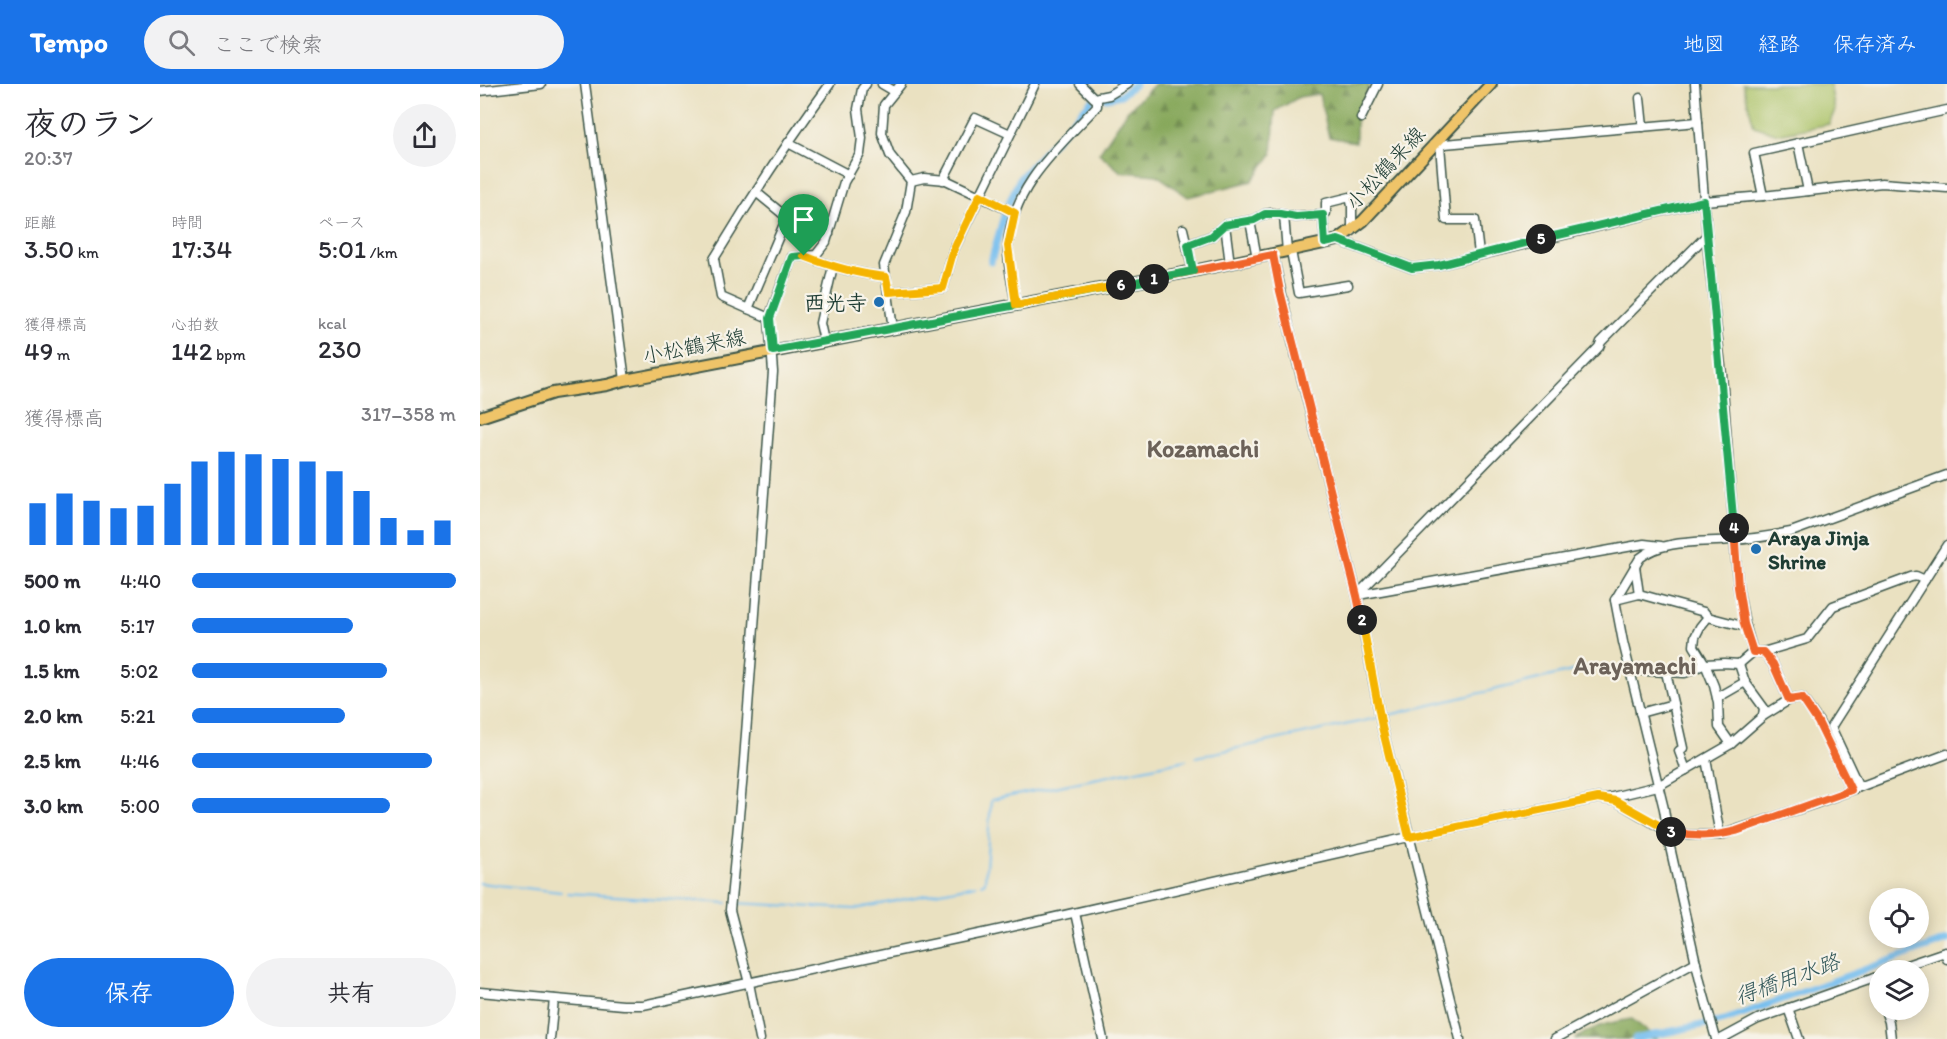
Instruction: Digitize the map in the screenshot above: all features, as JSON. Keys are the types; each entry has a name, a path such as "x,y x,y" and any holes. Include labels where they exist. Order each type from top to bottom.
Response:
{"main road":[{"name":"小松鶴来線","path":"480,417 554,393 607,385 1230,264 1338,240 1352,231 1436,145 1491,84"}],"street":[{"path":"480,91 541,84"},
{"path":"585,84 625,380"},
{"path":"770,318 721,297 714,259 788,143 830,84"},
{"path":"760,1039 749,983 730,910 773,372 770,318 792,257 816,255 826,242 844,182 860,154 862,138 858,109 862,89 866,84"},
{"path":"882,84 898,88 884,105 882,134 890,155 910,181 906,212 884,266 893,329"},
{"path":"889,292 943,288 954,249 1035,84"},
{"path":"1080,84 1094,98 1118,91 1127,84"},
{"path":"1361,118 1378,84"},
{"path":"1695,84 1707,235 1722,375 1738,587 1753,652"},
{"path":"1016,305 1008,246 1019,199 1036,172 1096,106 1096,98"},
{"path":"1640,98 1642,127"},
{"path":"1763,196 1754,153 1947,110"},
{"path":"943,180 975,118 1010,134"},
{"path":"1479,254 1475,219 1446,220 1436,145 1698,122"},
{"path":"788,143 849,175"},
{"path":"1798,143 1808,191"},
{"path":"910,181 924,178 943,180 1015,213"},
{"path":"1338,240 1412,268 1439,265 1704,201 1882,183 1947,188"},
{"path":"756,192 787,217 829,234"},
{"path":"1325,243 1323,215 1326,213 1326,203 1350,197 1352,231"},
{"path":"1188,245 1212,236 1225,225 1250,221 1265,214 1296,217 1323,215"},
{"path":"1284,215 1289,252 1299,293 1348,285"},
{"path":"747,309 787,217"},
{"path":"1250,221 1257,258"},
{"path":"1225,225 1230,264"},
{"path":"1183,229 1193,271"},
{"path":"1357,596 1707,235"},
{"path":"1273,255 1294,349 1357,596 1382,727 1460,1039"},
{"path":"804,256 865,275 886,277"},
{"path":"824,342 820,323 833,266"},
{"path":"1869,980 1717,1036 1710,1020 1696,962 1615,600 1635,566 1646,553 1664,547 1767,537 1791,532 1947,475"},
{"path":"1357,596 1644,544 1664,547"},
{"path":"1855,789 1831,727 1947,544"},
{"path":"1635,566 1639,594"},
{"path":"1630,670 1685,674 1705,664 1739,664 1753,652 1763,652 1807,639 1833,606 1911,577 1916,576 1925,580"},
{"path":"1615,600 1639,594 1704,612 1708,617 1746,627"},
{"path":"1708,617 1695,637 1694,646 1714,686 1719,727 1731,744"},
{"path":"1763,652 1773,664 1789,700"},
{"path":"1739,664 1745,682 1764,708 1763,716"},
{"path":"1666,672 1683,748 1679,751 1686,770"},
{"path":"1717,698 1745,682"},
{"path":"480,992 643,1005 1075,913 1409,837 1586,800 1604,799 1658,786 1731,744 1763,716 1789,700 1802,698 1855,789"},
{"path":"1640,713 1673,704"},
{"path":"1604,799 1616,801 1631,808 1667,831 1689,836 1720,835 1855,789 1947,754"},
{"path":"1706,759 1720,835"},
{"path":"1075,913 1103,1039"},
{"path":"1921,960 1945,952 1947,959"},
{"path":"1555,1039 1696,962"},
{"path":"550,1039 554,999"},
{"path":"1788,1008 1799,1039"},
{"path":"1888,1020 1891,1039"}],"green space":[{"path":"1155,84 1370,84 1356,123 1356,142 1329,137 1319,94 1299,97 1275,111 1272,154 1252,181 1188,197 1157,175 1121,172 1099,153 1128,110"},
{"path":"1743,84 1830,84 1835,110 1829,124 1778,134 1754,126"},
{"path":"1632,1019 1657,1039 1576,1039 1595,1028"}],"waterway":[{"path":"1106,98 1121,95 1135,84"},
{"path":"1008,205 1020,178 1091,101"},
{"path":"991,262 1005,212"},
{"path":"1385,716 1597,665"},
{"path":"1196,757 1377,718"},
{"path":"981,884 985,882 991,800 1186,760"},
{"path":"480,883 561,892"},
{"path":"734,903 855,909 976,885"},
{"path":"567,893 727,903"},
{"name":"得橋用水路","path":"1635,1039 1725,1020 1947,940"}],"place":[{"name":"西光寺","path":"879,302"},
{"name":"Araya Jinja Shrine","path":"1756,549"}],"district":[{"name":"Kozamachi","path":"1203,448"},
{"name":"Arayamachi","path":"1635,665"}],"route":[{"path":"980,195 1015,213 1008,246 1016,305 1193,271 1188,245 1212,236 1224,225 1254,220 1265,214 1296,217 1323,215 1325,243 1338,240 1412,268 1439,265 1704,201 1722,375 1738,587 1744,624 1753,652 1763,652 1773,664 1789,700 1802,698 1818,722 1851,790 1721,835 1689,836 1667,831 1631,808 1616,801 1598,798 1409,837 1382,727 1353,578 1294,349 1273,255 1230,264 1000,309 773,351 770,318 776,298 792,257 804,256 865,275 886,277 889,292 943,288 954,249 980,195"}]}
